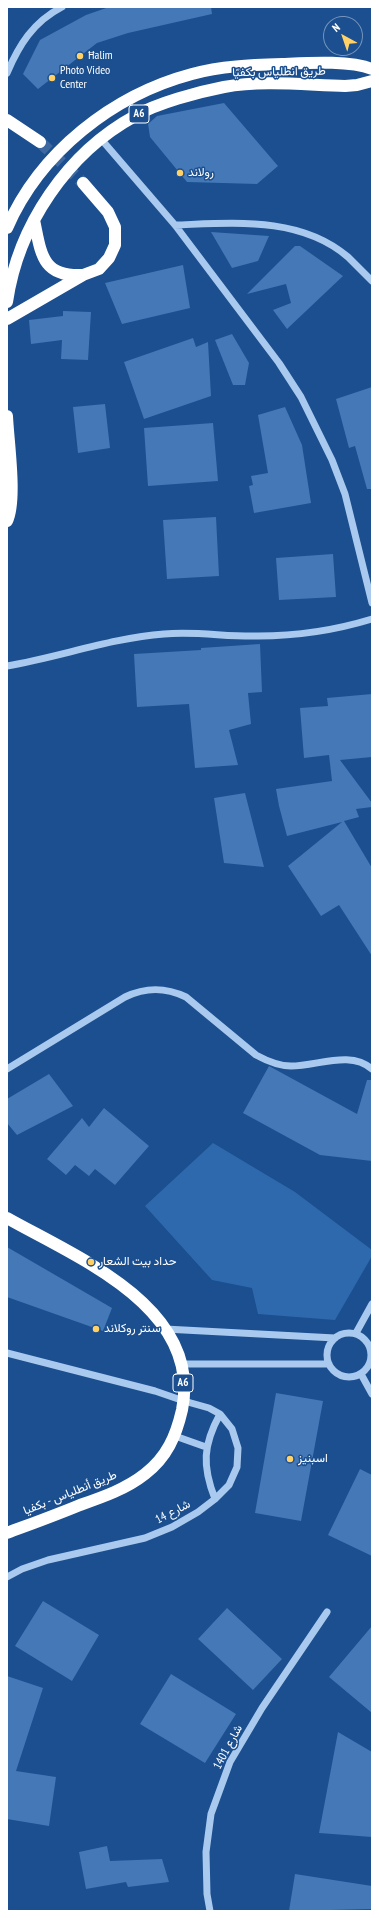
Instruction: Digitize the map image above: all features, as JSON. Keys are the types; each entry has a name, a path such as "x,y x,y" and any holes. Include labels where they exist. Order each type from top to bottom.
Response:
{"highway":[{"name":"طريق انطلياس بكفيّا","path":"7,228 18,206 44,169 77,135 110,110 159,84 198,72 241,66 299,63 347,64 372,69"},
{"name":"طريق انطلياس بكفيّا","path":"7,302 24,242 34,220 63,176 76,161 101,139 135,116 164,104 223,87 254,84 345,86 357,85 372,81"},
{"path":"7,120 40,142"},
{"path":"7,319 83,275 99,269 106,263 112,253 116,237 115,227 111,217 83,183"},
{"path":"34,220 42,256 49,265 66,276 83,275"},
{"path":"7,416 11,509 7,521"},
{"name":"طريق أنطلياس - بكفيا","path":"7,1218 117,1281 147,1306 176,1345 183,1364 184,1401 175,1436 159,1462 145,1474 108,1494 7,1534"}],"street":[{"path":"7,73 25,37 37,24 62,7"},
{"path":"101,139 175,225 279,363 311,417 332,460 345,494 372,603"},
{"path":"175,225 255,223 284,226 313,236 328,244 347,256 372,281"},
{"path":"7,666 130,637 179,633 259,636 282,635 346,627 372,620"},
{"path":"7,1069 125,997 134,993 153,989 176,992 186,997 256,1055 266,1061 277,1065 291,1066 351,1059 367,1064 372,1069"},
{"path":"356,1333 372,1304"},
{"path":"165,1329 335,1338"},
{"path":"356,1333 368,1341 371,1348 370,1363 361,1374 346,1377 339,1374 329,1364 327,1353 335,1338 341,1334 356,1333"},
{"name":"شارع 14","path":"7,1354 155,1391 203,1406 220,1414 232,1430 238,1448 237,1468 229,1485 215,1499 198,1512 172,1527 145,1538 48,1560 22,1569 7,1577"},
{"path":"183,1364 329,1364"},
{"path":"361,1374 372,1394"},
{"path":"215,1499 208,1483 205,1465 206,1447 211,1430 220,1414"},
{"path":"175,1436 206,1447"},
{"name":"شارع 1401","path":"210,1911 207,1894 206,1852 211,1814 230,1762 262,1708 327,1612"}],"shaded area":[{"path":"213,1143 295,1192 372,1250 372,1256 335,1320 258,1314 252,1288 212,1280 145,1206"}],"building":[{"path":"109,7 211,7 212,14 128,33 97,43 38,89 23,74 40,40 86,15"},
{"path":"224,103 278,166 257,184 187,182 150,137 148,124 157,116"},
{"path":"211,232 269,236 258,261 232,268"},
{"path":"295,246 300,246 343,276 287,329 273,310 291,303 286,284 247,294"},
{"path":"183,265 190,308 122,324 105,283"},
{"path":"63,311 91,312 88,360 61,359 62,340 31,344 29,320 63,316"},
{"path":"232,334 249,363 245,385 233,385 215,340"},
{"path":"193,338 196,347 208,342 211,396 144,419 124,362"},
{"path":"372,387 372,489 367,489 355,446 349,448 336,399"},
{"path":"105,404 110,448 78,453 73,407"},
{"path":"285,407 302,445 311,503 254,513 249,486 253,485 251,476 268,473 258,415"},
{"path":"213,423 218,481 148,486 144,428"},
{"path":"216,517 219,576 167,579 163,520"},
{"path":"333,554 336,597 279,600 276,558"},
{"path":"260,644 262,692 248,693 251,724 229,730 238,765 195,768 189,704 137,707 134,654 201,650 201,648"},
{"path":"372,694 372,757 340,760 372,803 372,807 356,809 359,817 344,821 372,868 372,956 339,905 321,916 288,866 342,822 287,836 276,789 332,781 329,755 304,758 300,708 328,706 327,698"},
{"path":"245,793 264,867 224,863 214,798"},
{"path":"269,1066 357,1114 367,1080 372,1080 372,1161 320,1155 243,1113"},
{"path":"49,1074 73,1106 17,1135 7,1123 7,1099"},
{"path":"104,1108 149,1146 115,1185 95,1169 89,1176 75,1165 66,1175 47,1159 82,1118 89,1127"},
{"path":"7,1247 112,1308 103,1331 7,1297"},
{"path":"276,1393 323,1401 301,1521 255,1513"},
{"path":"360,1469 372,1475 372,1556 328,1535"},
{"path":"43,1601 99,1635 72,1681 15,1646"},
{"path":"227,1608 282,1659 253,1690 198,1639"},
{"path":"372,1626 372,1713 329,1677"},
{"path":"171,1674 236,1714 205,1763 140,1724"},
{"path":"7,1676 43,1688 16,1771 56,1777 49,1826 7,1819"},
{"path":"338,1732 372,1752 372,1837 319,1833"},
{"path":"107,1846 110,1861 162,1859 169,1882 128,1887 126,1882 86,1889 79,1852"},
{"path":"295,1874 372,1886 372,1909 289,1911"}],"tunnel":[{"path":"40,142 83,183"}],"place":[{"name":"Ħalim","path":"80,56"},
{"name":"Photo Video Center","path":"52,78"},
{"name":"رولاند","path":"180,173"},
{"name":"حداد بيت الشعار","path":"91,1262"},
{"name":"سنتر روكلاند","path":"96,1329"},
{"name":"اسبنيز","path":"290,1459"}]}
